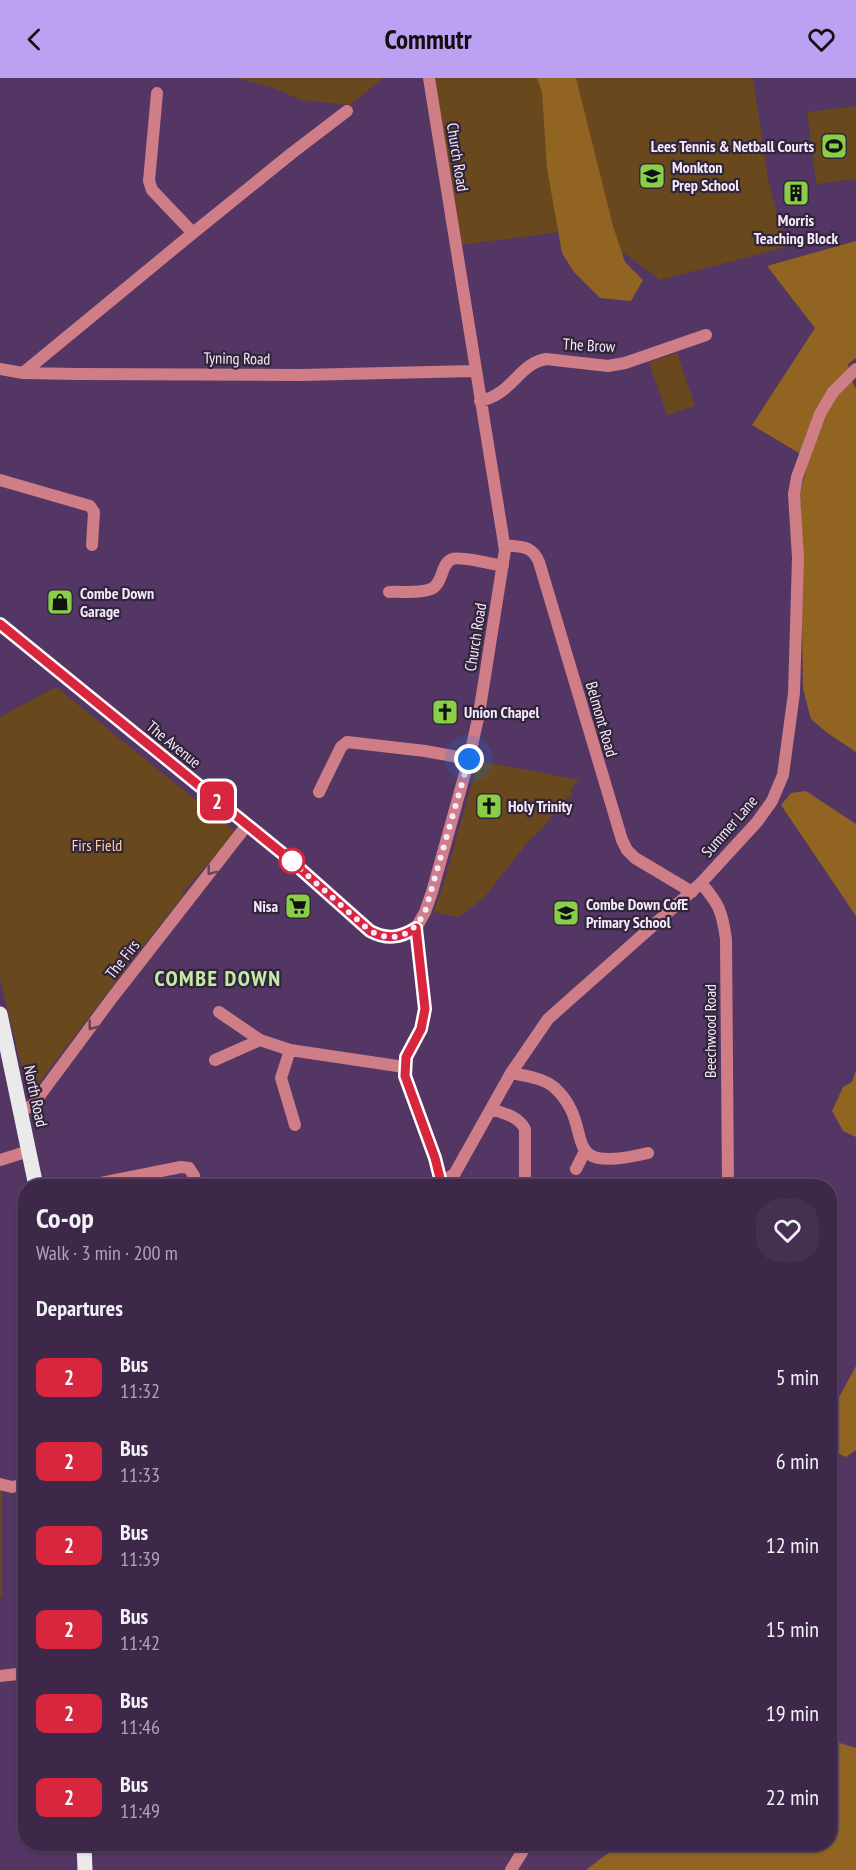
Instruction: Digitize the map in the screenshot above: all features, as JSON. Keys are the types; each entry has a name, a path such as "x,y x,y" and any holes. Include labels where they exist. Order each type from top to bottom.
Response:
{"main road":[{"name":"North Road","path":"0,1014 35,1179"},
{"path":"84,1851 85,1870"}],"street":[{"name":"Church Road","path":"416,928 432,892 469,759 479,714 503,566 504,545 474,371 429,78"},
{"path":"157,93 149,181 152,190 193,232"},
{"path":"23,373 193,232 347,111"},
{"name":"The Brow","path":"480,401 501,394 537,361 546,359 608,366 625,363 706,335"},
{"name":"Tyning Road","path":"0,369 23,373 301,375 474,371"},
{"name":"Summer Lane","path":"448,1179 455,1173 511,1073 548,1019 692,892 757,822 772,801 783,775 794,693 798,558 794,494 797,477 820,414 833,392 856,369"},
{"path":"0,480 90,506 94,512 92,545"},
{"name":"Belmont Road","path":"504,545 529,549 535,553 539,562 606,791 627,850 635,858 692,892"},
{"path":"389,592 429,590 440,581 444,566 450,560 458,558 503,566"},
{"name":"The Avenue","path":"0,624 288,858 370,931 386,938 406,934 416,928"},
{"path":"319,792 341,747 347,742 425,751 469,759"},
{"name":"The Firs","path":"21,1110 32,1106 112,998 247,825"},
{"name":"Beechwood Road","path":"701,882 716,901 723,915 726,939 728,1179"},
{"path":"416,928 425,1009 421,1029 406,1057 404,1067 405,1076 440,1179"},
{"path":"219,1012 260,1040 290,1050 404,1067"},
{"path":"215,1060 260,1040"},
{"path":"290,1050 281,1078 295,1125"},
{"path":"511,1073 537,1079 555,1089 574,1115 581,1147 594,1158 628,1157 648,1153"},
{"path":"492,1109 521,1121 525,1129 525,1179"},
{"path":"0,1160 29,1151"},
{"path":"576,1169 585,1151"},
{"path":"121,1179 182,1167 189,1168 195,1179"},
{"path":"0,1484 12,1487 18,1486"},
{"path":"3,1676 18,1674"},
{"path":"3,1676 18,1679"},
{"path":"511,1870 523,1851"}],"green space":[{"path":"236,78 383,78 350,105 301,100 274,88"},
{"name":"Monkton Prep School","path":"435,78 753,78 768,179 786,247 660,280 591,228 459,245"},
{"name":"Lees Tennis & Netball Courts","path":"856,106 856,179 816,184 807,112"},
{"path":"677,353 695,406 667,415 649,362"},
{"name":"Firs Field","path":"56,687 234,831 231,838 183,892 183,896 134,958 126,964 128,966 29,1096 0,979 0,717"},
{"path":"480,761 579,780 571,788 572,797 568,797 540,831 531,838 483,899 458,917 433,912 441,893"},
{"path":"0,1489 2,1489 2,1597 0,1597"}],"shaded area":[{"path":"537,78 576,78 613,226 625,262 643,280 631,301 600,298 574,272 562,253 547,168 542,92"},
{"path":"856,241 856,358 848,364 856,389 856,752 811,719 803,689 800,493 809,459 752,425 815,328 767,266"},
{"path":"806,791 856,824 856,916 781,805 791,793"},
{"path":"856,1070 856,1137 843,1131 832,1111 843,1087 852,1082"},
{"path":"856,1366 856,1450 846,1457 837,1453 837,1401"},
{"path":"837,1742 856,1748 856,1870 586,1870 611,1851 837,1851"}],"bus line":[{"name":"2","path":"0,624 288,858 370,931 386,938 406,934 416,928 425,1009 421,1029 406,1057 404,1067 405,1076 441,1179"}],"place":[{"name":"Lees Tennis & Netball Courts","path":"834,146"},
{"name":"Monkton Prep School","path":"652,176"},
{"name":"Morris Teaching Block","path":"796,193"},
{"name":"Combe Down Garage","path":"60,602"},
{"name":"Union Chapel","path":"445,712"},
{"name":"Holy Trinity","path":"489,806"},
{"name":"Nisa","path":"298,906"},
{"name":"Combe Down CofE Primary School","path":"566,913"}],"district":[{"name":"COMBE DOWN","path":"218,978"}],"route":[{"path":"292,861 288,858 370,931 386,938 406,934 416,928 425,912 469,759"}]}
